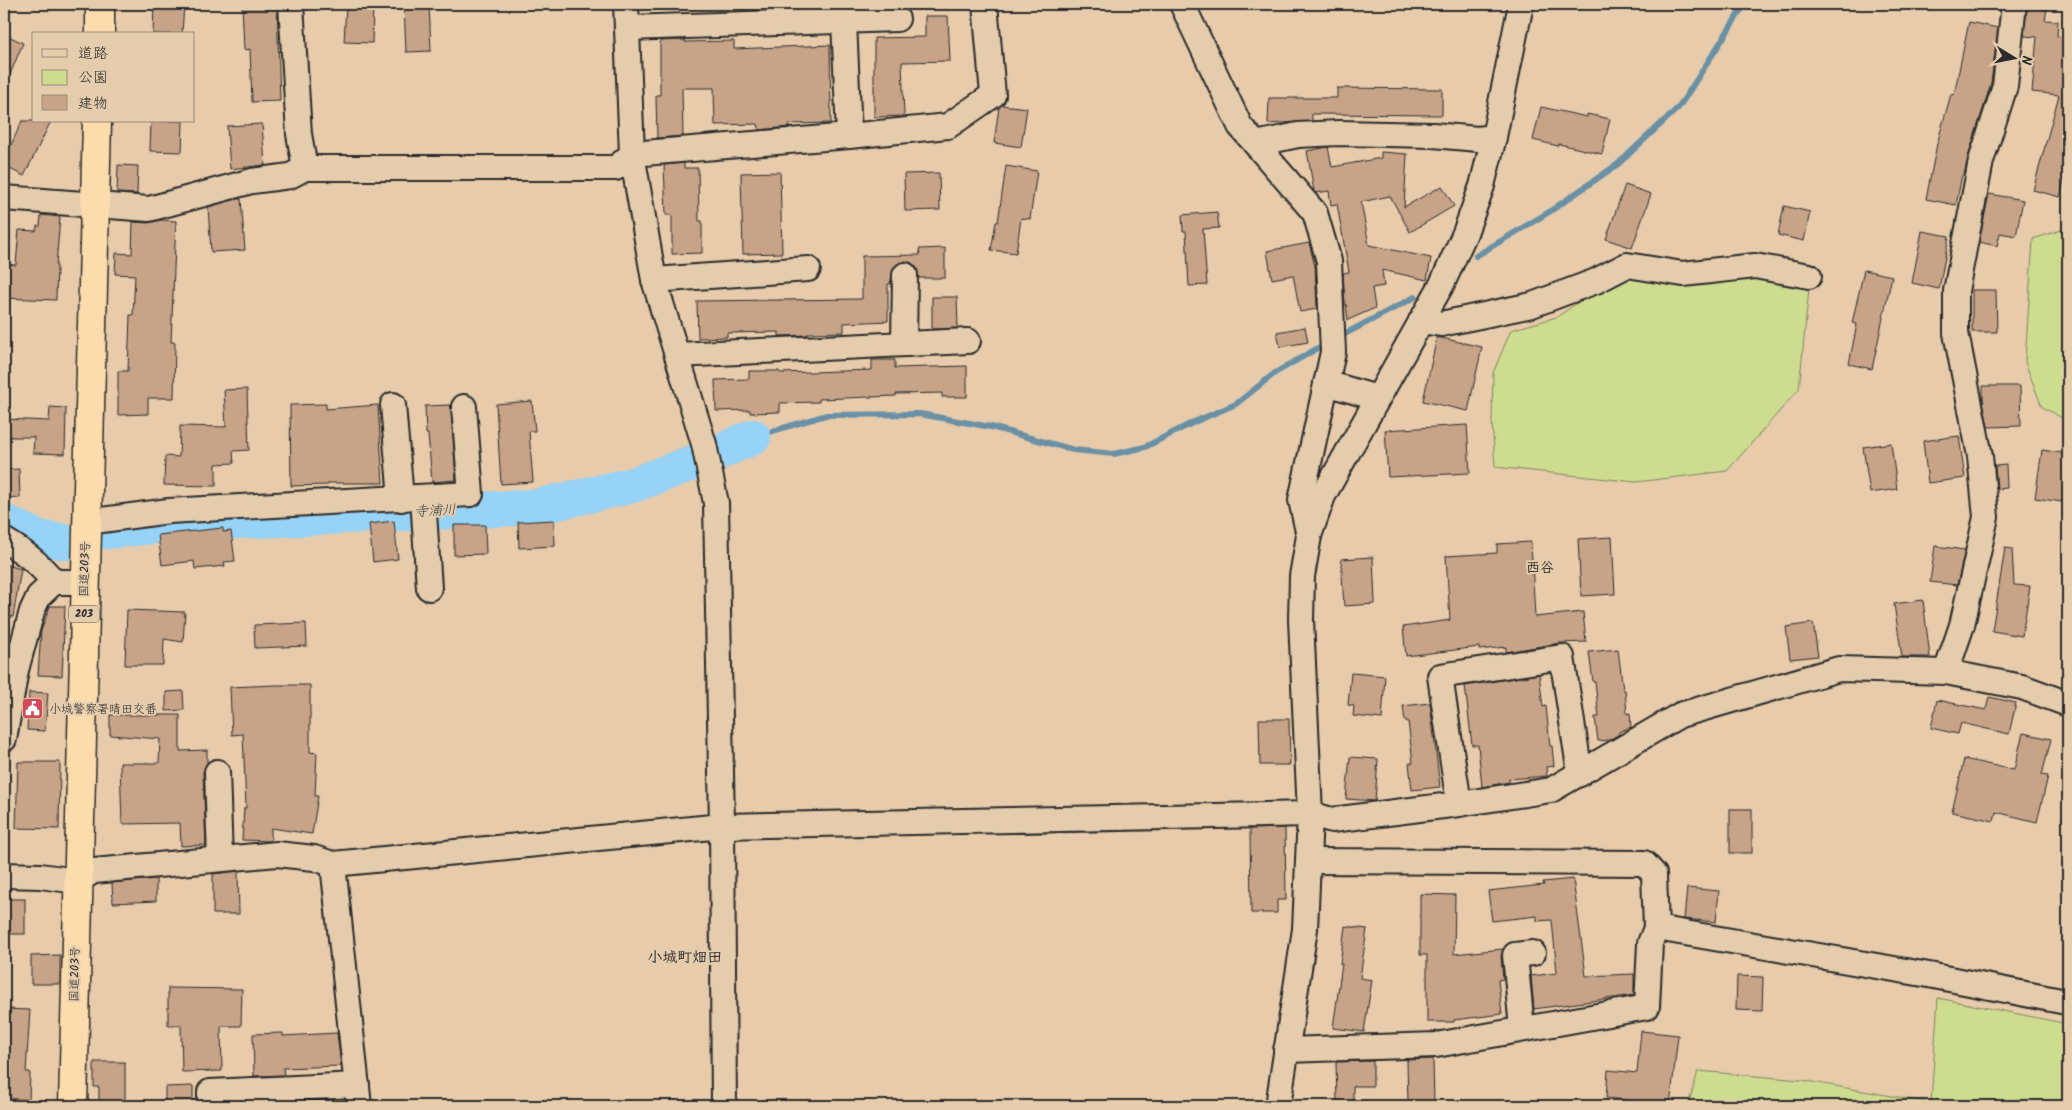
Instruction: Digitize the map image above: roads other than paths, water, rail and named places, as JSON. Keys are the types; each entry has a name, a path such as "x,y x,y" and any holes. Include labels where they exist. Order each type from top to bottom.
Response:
{"highway":[{"path":"100,4 100,32"},
{"name":"国道203号","path":"73,1106 97,122"}],"street":[{"path":"291,4 299,134 305,168"},
{"path":"626,4 632,154 654,280 704,444 716,503 722,826 724,1106"},
{"path":"4,198 149,209 252,181 290,176 305,168 616,168 632,154 948,126 993,94 984,4"},
{"path":"1182,4 1240,126 1315,213 1329,261 1333,341 1301,500 1309,536"},
{"path":"1278,1106 1304,929 1308,861 1310,814 1301,620 1302,576 1309,536 1323,496 1442,284 1465,233 1482,186 1494,137 1521,4"},
{"path":"1946,672 1962,626 1986,517 1980,456 1956,334 1956,291 1981,161 2005,86 2014,4"},
{"path":"627,28 896,19"},
{"path":"844,21 849,136"},
{"path":"1256,144 1298,135 1340,133 1433,135 1478,139 1494,137"},
{"path":"1421,321 1441,324 1532,305 1596,281 1626,265 1683,274 1755,266 1809,276"},
{"path":"654,280 808,269"},
{"path":"904,344 905,275"},
{"path":"677,355 968,341"},
{"path":"1326,383 1377,398"},
{"path":"393,405 429,588"},
{"path":"87,522 169,512 471,494 464,407"},
{"path":"4,540 27,553 54,582"},
{"path":"4,739 10,670 39,596 54,582 85,582"},
{"path":"1459,804 1440,676 1562,657 1580,774"},
{"path":"4,875 40,876 77,882 94,871 277,854 314,858 333,864 722,826 1310,814 1332,820 1551,790 1680,715 1839,670 1946,672 2022,687 2068,704"},
{"path":"217,772 220,860"},
{"path":"1286,1050 1436,1045 1647,1007 1650,943 1656,928 1654,874 1644,863 1308,861"},
{"path":"210,1106 210,1092 358,1096 333,864"},
{"path":"1656,928 1929,975 2066,1002"},
{"path":"1522,1029 1515,955 1533,953"}],"waterway":[{"path":"1476,256 1549,212 1618,164 1679,107 1745,4"},
{"path":"1337,338 1415,297"},
{"path":"753,437 826,415 920,414 991,427 1074,450 1114,454 1145,447 1194,422 1236,404 1275,373 1328,342"},
{"name":"寺浦川","path":"106,531 171,524 536,507 633,485 703,459 753,437"},
{"name":"寺浦川","path":"4,522 39,538 66,542"}],"place":[{"name":"小城警察署晴田交番","path":"33,709"}],"district":[{"name":"西谷","path":"1540,568"},
{"name":"小城町畑田","path":"685,958"}]}
